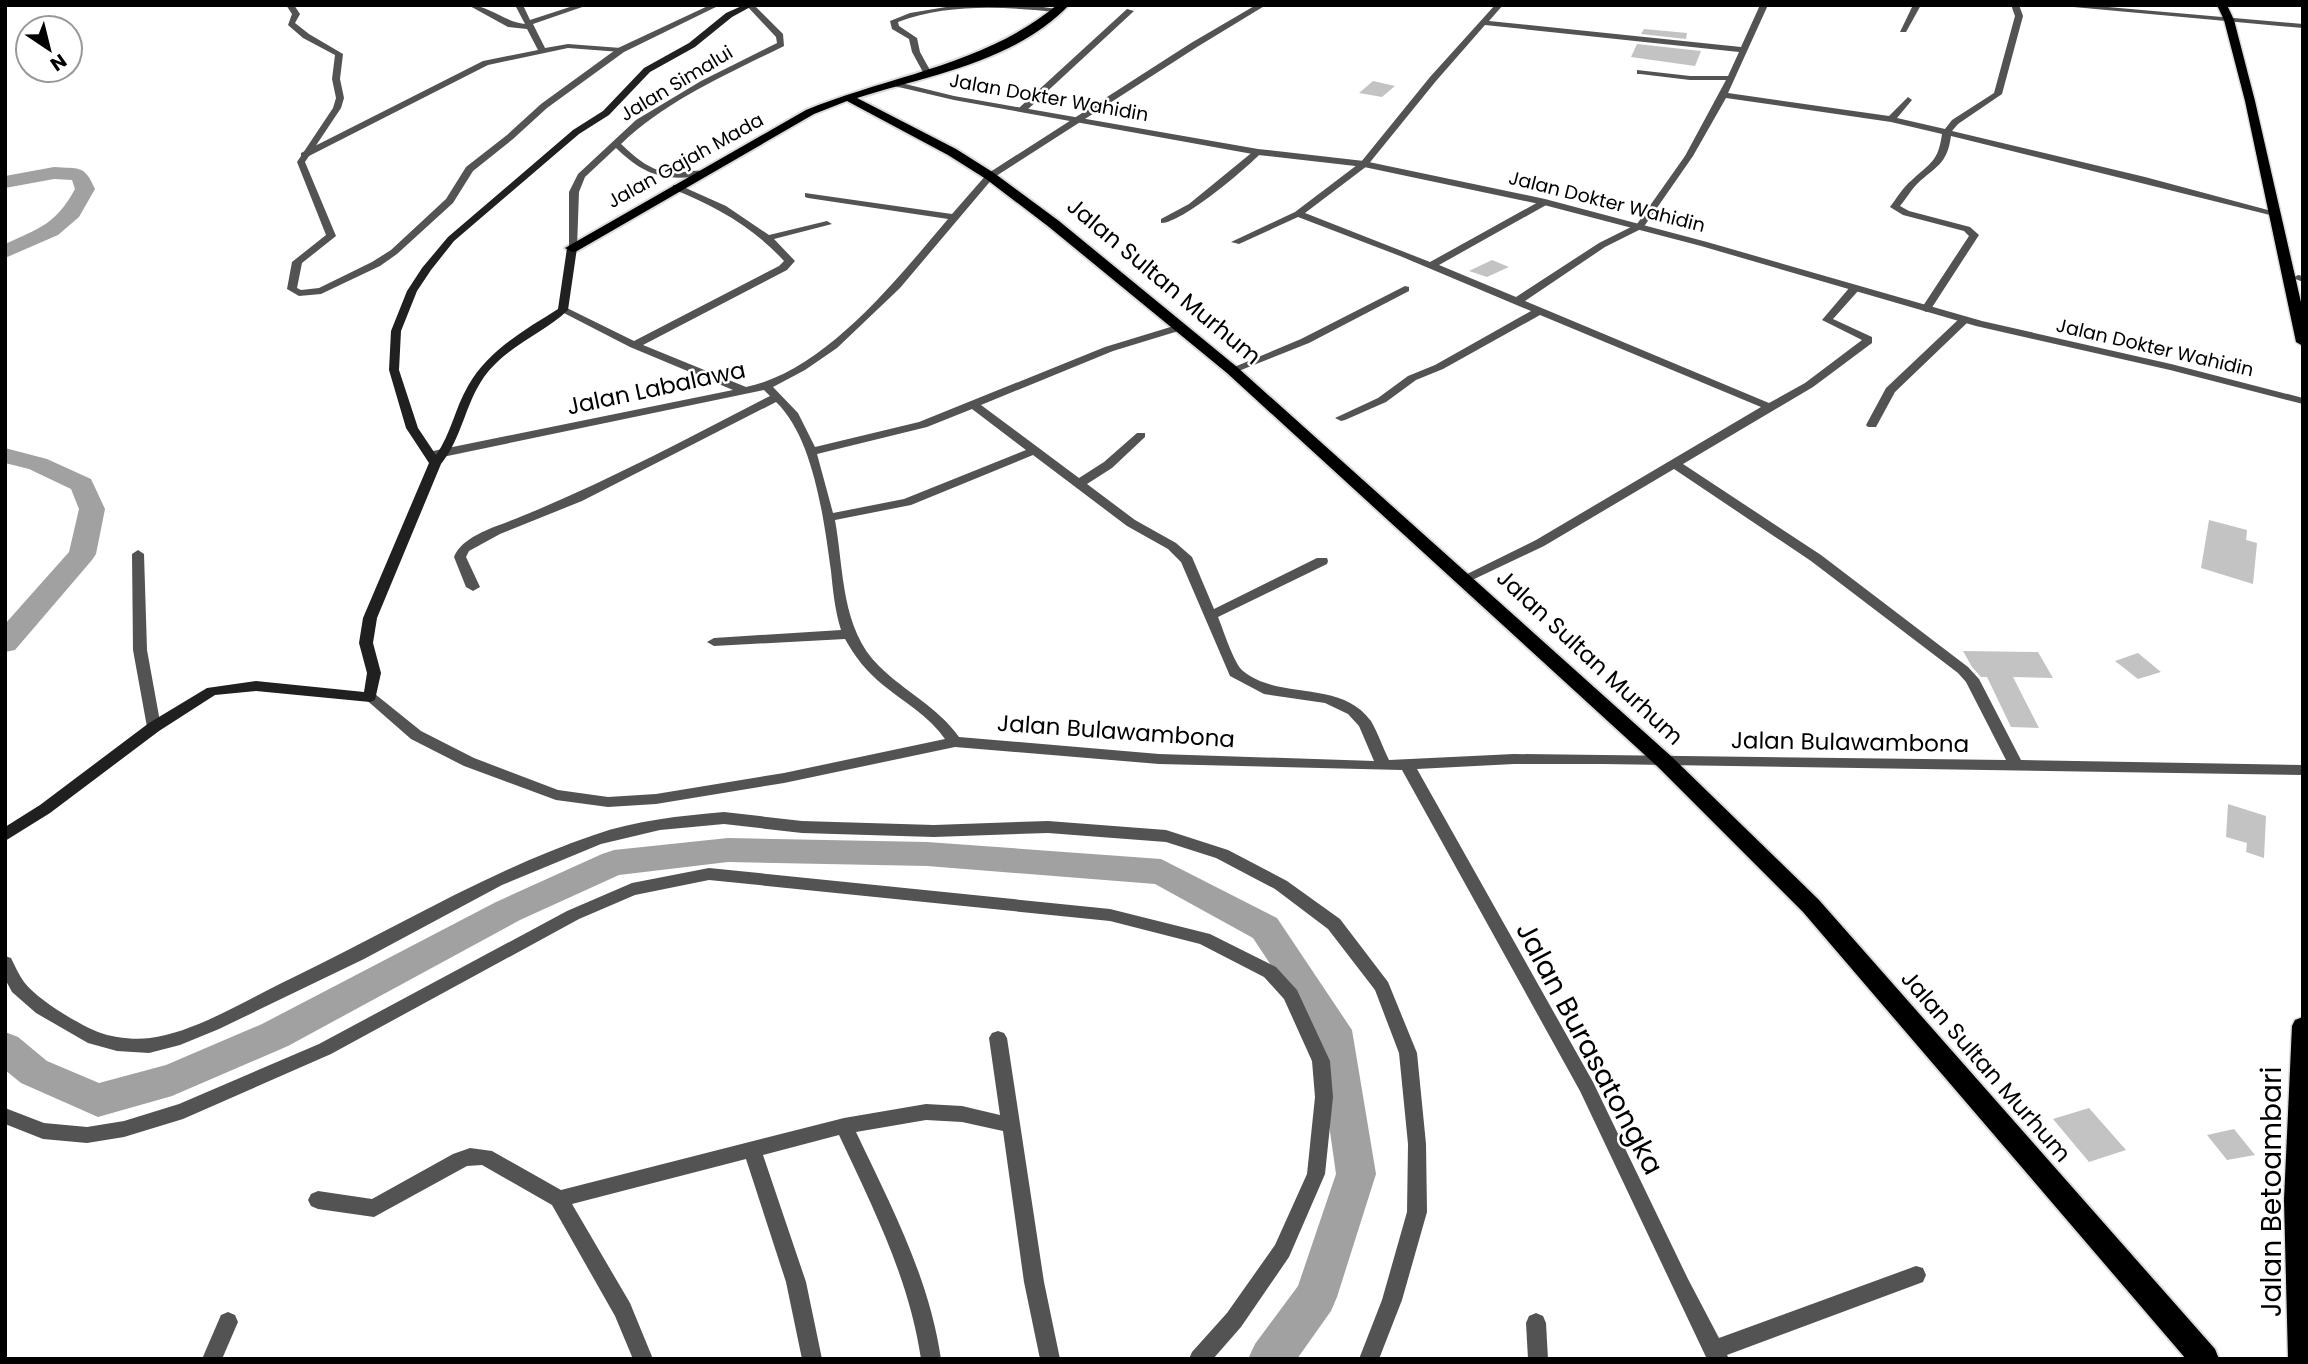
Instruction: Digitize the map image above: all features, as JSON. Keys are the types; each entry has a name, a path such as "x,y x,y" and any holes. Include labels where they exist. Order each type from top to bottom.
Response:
{"highway":[{"name":"Jalan Gajah Mada","path":"572,248 810,112 847,97 1004,46 1062,8"},
{"name":"Jalan Sultan Murhum","path":"847,97 953,152 990,176 1181,327 1465,578 1665,762 1811,906 2205,1359"}],"main road":[{"path":"5,835 154,727 212,691 256,686 370,697 374,673 366,643 370,618 432,459 407,417 394,370 396,331 412,291 451,239 576,132 606,113 647,70 692,45 729,15 750,5"},
{"path":"2222,5 2234,21"},
{"path":"2230,5 2303,298"},
{"path":"2266,154 2274,214 2303,342"},
{"path":"445,453 463,408 482,371 505,348 563,310 572,248"},
{"name":"Jalan Betoambari","path":"2301,1359 2299,1202 2303,1026"}],"street":[{"path":"290,5 296,14 291,23 306,36 339,54 336,79 340,98 337,108 301,162 331,236 296,262 292,289 299,293 311,293 351,278 394,252 450,201 469,169 544,106 621,50 716,5"},
{"path":"472,5 511,25 529,25 584,5"},
{"path":"519,5 542,50"},
{"name":"Jalan Simalui","path":"572,248 576,184 581,176 639,122 694,89 781,44 780,36 750,5"},
{"path":"766,386 802,368 833,346 896,286 953,216 990,176 1262,5"},
{"path":"1236,242 1298,214 1364,164 1433,79 1499,5"},
{"path":"1516,302 1602,245 1640,226 1689,156 1723,95 1764,5"},
{"path":"1903,30 1917,5"},
{"path":"1926,309 1940,283 1974,235 1967,229 1906,213 1895,207 1913,183 1936,165 1944,152 1947,132 1955,122 1997,94 2019,16 2015,5"},
{"path":"2056,5 2303,26"},
{"path":"927,72 916,52 913,38 895,27 894,21 927,12 974,7 1062,8"},
{"path":"1023,109 1130,11"},
{"path":"1483,23 1745,50"},
{"path":"304,155 486,63 568,46 621,50"},
{"path":"1640,72 1690,78 1731,78"},
{"name":"Jalan Dokter Wahidin","path":"893,83 1258,152 1364,164 1545,202 1640,226 1964,320 2171,367 2303,401"},
{"path":"1723,95 1891,119 2274,214"},
{"path":"1891,119 1908,100"},
{"path":"615,143 633,160 659,175 670,177 702,173"},
{"path":"1164,221 1192,205 1236,173 1258,152"},
{"path":"634,345 789,264 788,258 767,238 728,209 676,187"},
{"path":"808,195 953,216"},
{"path":"1430,266 1545,202"},
{"path":"1298,214 1770,407"},
{"path":"767,238 827,224"},
{"path":"1232,370 1305,341 1405,289"},
{"path":"1465,578 1540,542 1809,385 1868,341 1827,320 1854,289"},
{"path":"563,310 634,345 746,391"},
{"path":"1341,418 1382,400 1412,378 1439,367 1539,311"},
{"path":"1872,425 1890,390 1964,320"},
{"path":"810,452 923,425 1109,349 1181,327"},
{"name":"Jalan Labalawa","path":"432,459 445,453 766,386 794,415 810,452 828,518 849,634 859,653 877,674 935,719 955,742"},
{"path":"473,587 460,557 463,548 496,531 578,498 777,397"},
{"path":"974,405 1131,523 1172,546 1186,560 1235,673 1269,691 1328,699 1353,711 1366,724 1384,766"},
{"path":"1080,483 1108,465 1141,435"},
{"path":"828,518 907,502 1033,451"},
{"path":"1675,464 1816,558 1963,670 1972,679 2017,767"},
{"path":"138,554 140,650 154,727"},
{"path":"1212,615 1322,561"},
{"path":"714,642 849,634"},
{"name":"Jalan Bulawambona","path":"370,697 416,735 469,762 556,795 608,802 656,799 784,778 955,742 1159,759 1384,766 1514,759 2303,770"},
{"name":"Jalan Burasatongka","path":"1407,765 1587,1087 1716,1354"},
{"path":"5,963 19,987 42,1009 94,1038 117,1044 149,1046 174,1040 213,1024 358,954 496,881 598,839 660,824 724,818 803,827 934,831 1048,827 1166,836 1234,860 1280,885 1334,925 1382,987 1408,1054 1417,1144 1417,1212 1392,1300 1369,1359"},
{"path":"5,1116 43,1131 87,1135 124,1129 183,1111 325,1049 573,915 632,889 680,877 709,874 1110,915 1204,939 1270,972 1291,995 1321,1061 1324,1097 1316,1174 1282,1251 1234,1320 1199,1359"},
{"path":"998,1038 1034,1282 1050,1359"},
{"path":"559,1199 844,1126 926,1112 962,1114 1010,1125"},
{"path":"844,1126 915,1283 929,1331 931,1359"},
{"path":"752,1150 796,1282 812,1359"},
{"path":"318,1200 374,1208 470,1156 485,1157 559,1199 623,1310 642,1359"},
{"path":"1716,1354 1916,1275"},
{"path":"212,1359 228,1322"},
{"path":"1536,1322 1538,1359"}],"building":[{"path":"1644,29 1687,33 1686,39 1641,34"},
{"path":"1637,44 1701,51 1695,66 1631,57"},
{"path":"1373,81 1395,86 1382,97 1359,93"},
{"path":"1492,260 1509,267 1487,277 1469,271"},
{"path":"2209,520 2247,530 2246,540 2257,543 2253,584 2201,568"},
{"path":"1963,651 2038,652 2053,678 2013,677 2039,728 2011,727 1987,677 1981,677"},
{"path":"2138,653 2161,672 2138,679 2115,661"},
{"path":"2228,804 2266,816 2264,858 2246,852 2247,843 2226,837"},
{"path":"2089,1108 2126,1150 2089,1162 2053,1119"},
{"path":"2234,1129 2255,1155 2227,1160 2207,1135"}],"waterway":[{"path":"5,182 54,173 79,175 85,189 72,213 51,231 5,252"},
{"path":"5,455 38,464 82,484 92,509 82,554 5,643"},
{"path":"5,1048 34,1072 98,1100 172,1080 275,1035 508,911 614,863 728,850 927,854 1161,872 1265,928 1334,1030 1356,1174 1316,1297 1270,1359"}]}
